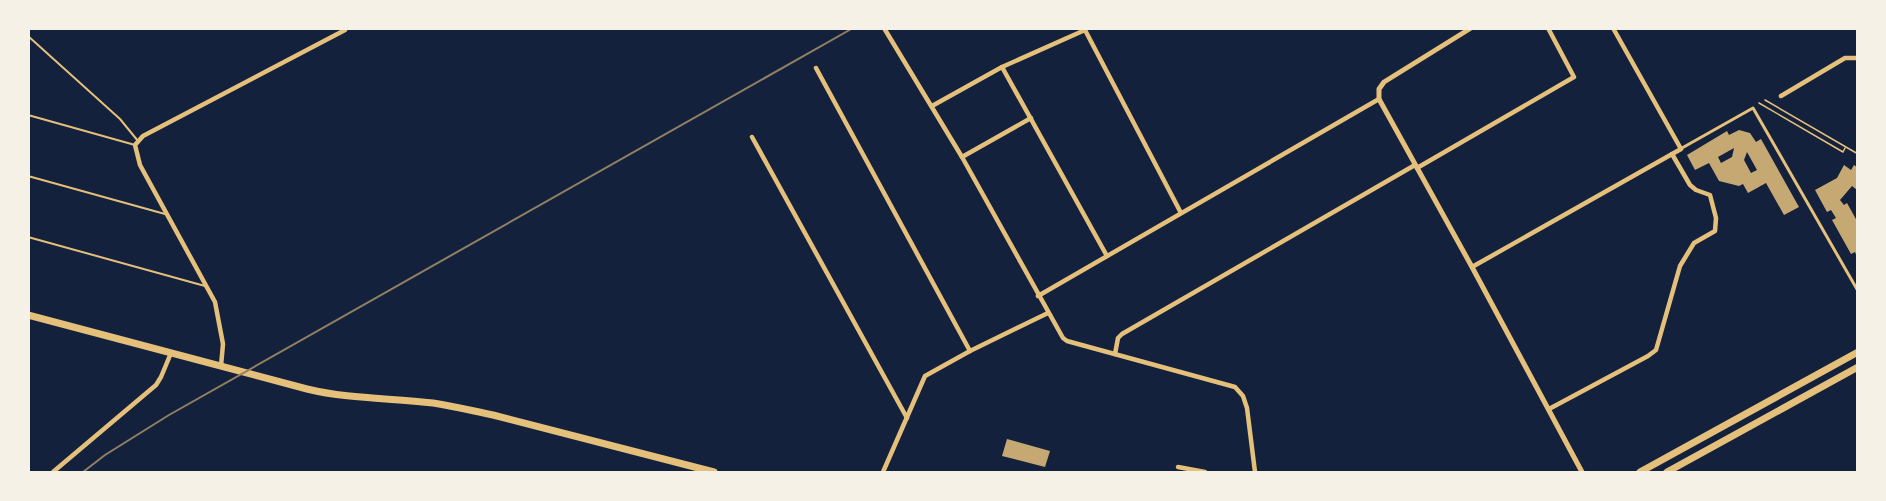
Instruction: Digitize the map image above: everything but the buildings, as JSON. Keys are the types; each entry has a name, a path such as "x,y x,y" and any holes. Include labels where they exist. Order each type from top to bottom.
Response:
{"main road":[{"path":"28,315 314,391 435,404 493,415 714,472"},
{"path":"1640,472 1857,352"},
{"path":"1667,472 1857,367"}],"street":[{"path":"884,28 962,157 1063,338 1234,387 1243,396 1247,408 1255,472"},
{"path":"1471,28 1384,82 1379,88 1379,99 1582,472"},
{"path":"1114,354 1118,338 1122,334 1574,77 1548,28"},
{"path":"1613,28 1681,149"},
{"path":"221,366 223,344 215,302 140,165 137,143 143,136 345,29"},
{"path":"932,106 1002,67 1085,30 1181,213"},
{"path":"1781,96 1845,58 1857,58"},
{"path":"1002,67 1107,256"},
{"path":"816,68 970,351"},
{"path":"1038,296 1379,99"},
{"path":"1472,267 1753,108 1857,291"},
{"path":"962,157 1030,118"},
{"path":"752,137 907,418"},
{"path":"1549,409 1656,350 1680,266 1694,243 1715,231 1716,218 1710,195 1690,185 1672,154"},
{"path":"883,472 925,376 1048,313"},
{"path":"53,472 156,385 171,353"},
{"path":"1178,467 1205,472"}],"lane":[{"path":"28,36 120,119 137,143"},
{"path":"28,115 137,143"},
{"path":"28,176 168,215"},
{"path":"28,237 208,287"}],"path":[{"path":"1765,100 1857,154"},
{"path":"1758,104 1843,152 1845,147"}],"railway":[{"path":"83,472 105,455 169,415 853,28"}]}
